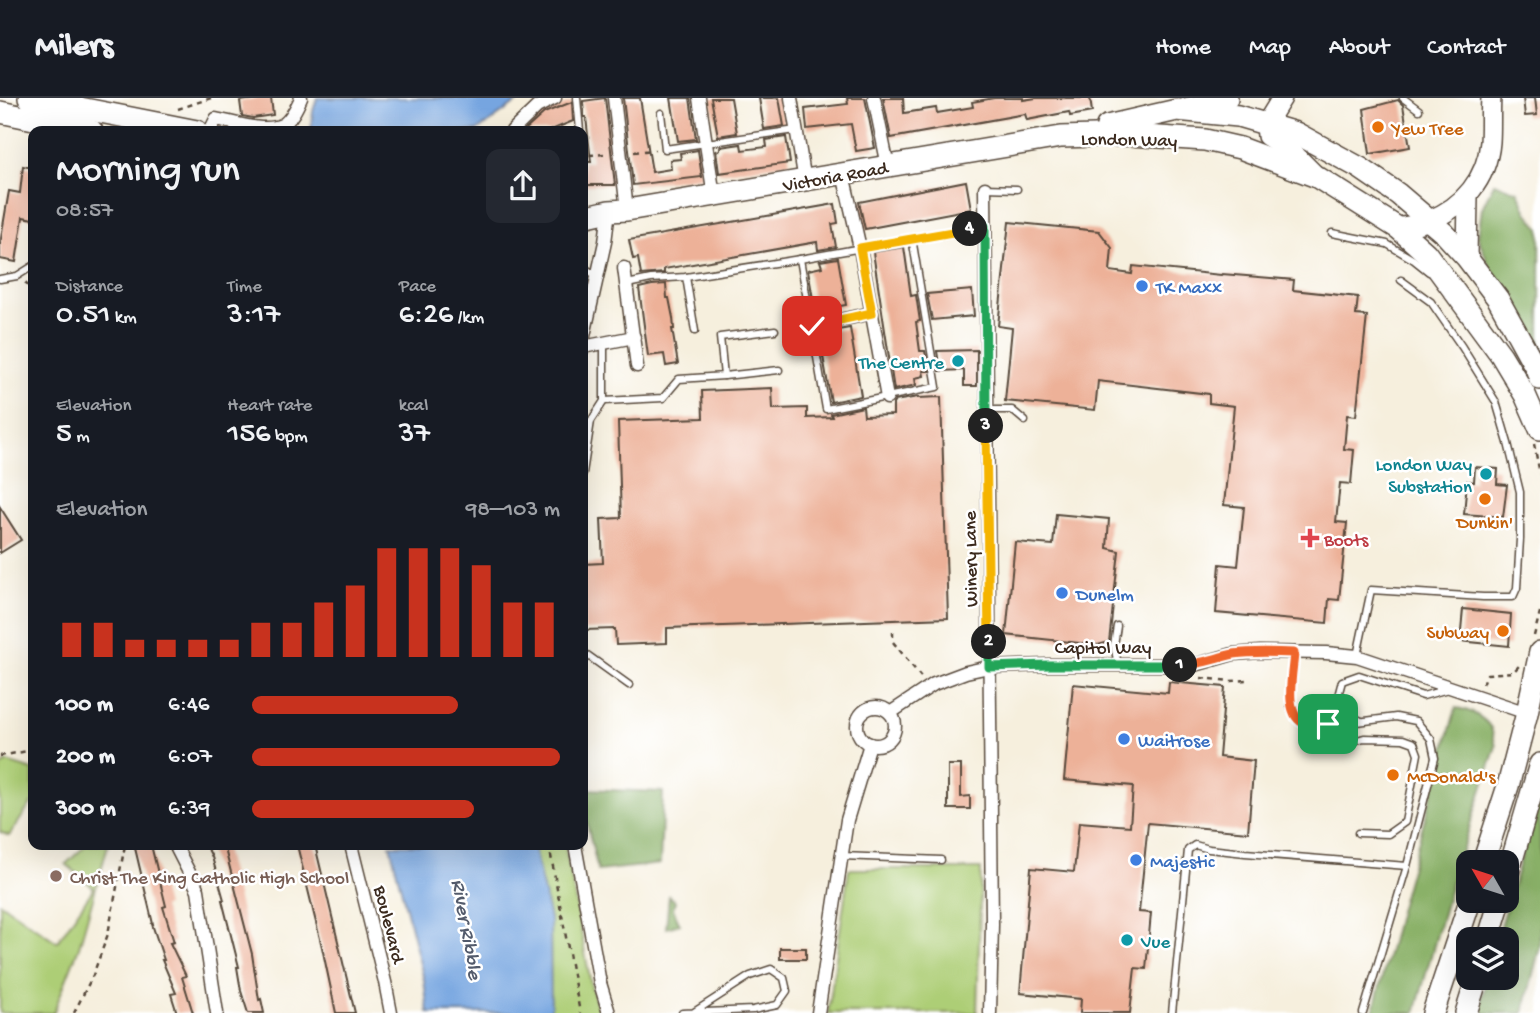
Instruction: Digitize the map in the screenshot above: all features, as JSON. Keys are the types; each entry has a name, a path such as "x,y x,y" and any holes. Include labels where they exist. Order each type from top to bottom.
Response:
{"highway":[{"path":"29,98 172,126"},
{"name":"London Way","path":"1061,137 1177,110 1230,115 1296,133 1360,168 1398,194 1446,234 1498,299 1540,379"},
{"path":"0,113 66,126"},
{"name":"London Way","path":"1061,137 1129,135 1205,140 1240,148 1317,177 1398,228 1426,253 1501,355 1525,395 1540,429"},
{"name":"Victoria Road","path":"588,216 1061,137"},
{"path":"588,203 618,210"},
{"path":"1487,850 1534,716 1532,653"},
{"path":"1515,850 1540,764"},
{"path":"1433,1013 1466,914"},
{"path":"1466,1013 1473,990"}],"main road":[{"path":"1177,110 1228,98"},
{"path":"1282,98 1266,124 1267,136 1291,151 1317,177"},
{"path":"1398,228 1429,221 1468,196 1488,158 1491,98"},
{"path":"1467,258 1468,196"}],"street":[{"path":"0,113 6,98"},
{"path":"276,126 284,124 301,98"},
{"path":"517,126 537,107 555,98"},
{"path":"588,317 605,242 618,210 614,98"},
{"path":"699,98 714,196"},
{"path":"791,98 805,181"},
{"path":"874,98 888,166"},
{"path":"213,126 216,120 249,126"},
{"path":"844,174 887,398"},
{"name":"Winery Lane","path":"985,188 992,924 990,1013"},
{"path":"624,268 637,366"},
{"path":"812,326 872,313"},
{"path":"588,346 634,337"},
{"name":"Capitol Way","path":"870,744 858,732 857,724 861,714 877,707 885,708 891,713 934,684 966,672 989,667 1195,665 1233,654 1260,652 1357,656 1534,716"},
{"path":"818,1013 846,820 870,744 882,744 891,738 895,727 891,713"},
{"path":"178,850 198,890 217,1013"},
{"name":"Boulevard","path":"352,850 391,1013"},
{"path":"576,850 600,983 609,1013"}],"lane":[{"path":"577,98 580,126"},
{"path":"1403,98 1419,110"},
{"path":"661,113 665,149 796,130"},
{"path":"985,188 1017,189"},
{"path":"626,284 800,259 985,226"},
{"path":"1332,233 1387,244 1451,285"},
{"path":"800,259 826,409 887,398 937,387 912,238"},
{"path":"0,279 17,276 28,269"},
{"path":"588,270 597,276"},
{"path":"686,277 695,331"},
{"path":"1357,656 1371,590 1513,597 1517,588 1520,492 1496,402 1431,302 1401,280"},
{"path":"724,376 720,337 775,330"},
{"path":"588,440 591,421 604,401 604,342"},
{"path":"604,401 663,398 679,379 779,370"},
{"path":"986,410 1012,410 1025,421"},
{"path":"1116,626 1114,645 1118,665"},
{"path":"1294,653 1290,706 1295,717 1305,724 1334,725 1396,717 1416,721 1431,740 1435,758 1407,866 1363,1013"},
{"path":"588,656 629,685"},
{"path":"1362,721 1344,712 1338,696 1342,681 1359,675 1423,696 1453,688"},
{"path":"1334,747 1364,738 1403,739 1414,743 1418,754 1405,822 1388,834 1358,832"},
{"path":"1172,1013 1188,850 1195,845 1245,853 1407,866"},
{"path":"841,856 941,860"},
{"path":"682,1013 753,1010 777,1005 787,991 785,978 771,969 750,976 694,1012"}],"path":[{"path":"1479,697 1487,674 1513,672 1532,653 1540,612"},
{"path":"893,632 893,642 930,688"},
{"path":"0,756 28,751"},
{"path":"74,1013 93,975 107,934 124,850"},
{"path":"550,850 580,1013"}],"green space":[{"path":"1494,183 1518,191 1527,212 1540,229 1540,353 1522,314 1492,273 1478,237 1482,208"},
{"path":"1456,708 1471,712 1491,728 1496,746 1462,850 1456,850 1456,869 1415,1013 1373,1013"},
{"path":"7,762 28,768 28,808 9,836 0,832 0,767"},
{"path":"588,789 663,792 660,864 598,871 588,828"},
{"path":"1540,795 1540,946 1523,1013 1478,1013 1484,990 1519,990 1519,927 1501,927 1505,914 1519,914 1519,866"},
{"path":"81,850 107,850 79,947 53,1013 0,1013 0,903 57,942 94,888 66,864"},
{"path":"534,850 566,850 591,985 599,1013 551,1013 550,919"},
{"path":"849,869 981,869 977,1013 828,1013"},
{"path":"669,896 675,901 673,909 680,924 666,928"}],"water":[{"path":"317,98 523,98 484,126 312,126"},
{"name":"River Ribble","path":"391,850 534,850 550,919 551,1013 428,1013 424,980"}],"building":[{"path":"271,98 273,115 253,118 242,116 240,101"},
{"path":"605,98 615,185 588,185 588,162 591,162 583,101"},
{"path":"623,98 640,98 652,172 671,169 670,160 681,159 680,153 698,150 702,177 633,185"},
{"path":"671,98 690,98 696,139 678,141"},
{"path":"711,98 731,98 737,133 718,136"},
{"path":"759,98 779,98 784,126 764,129"},
{"path":"847,98 865,98 875,148 856,151 851,124 807,129 805,109 848,104"},
{"path":"883,98 903,98 904,113 936,108 937,113 973,107 972,102 994,98 1090,98 1092,112 1070,116 1069,112 1027,120 1025,114 891,138"},
{"path":"1523,98 1535,98 1537,115 1525,116"},
{"path":"1398,100 1403,105 1410,147 1370,154 1364,109"},
{"path":"572,102 573,121 561,126 530,126 544,113"},
{"path":"786,137 790,163 719,173 716,151 720,150 720,147 741,144 742,150 767,147 766,140"},
{"path":"23,166 28,167 28,218 23,217 16,262 0,259 0,244 9,191 20,193"},
{"path":"966,181 971,209 865,229 859,202"},
{"path":"835,204 838,223 832,224 836,247 818,250 817,242 664,269 664,273 641,275 638,258 633,259 629,240"},
{"path":"1009,222 1099,231 1112,248 1110,271 1132,274 1133,266 1294,280 1293,290 1358,297 1356,315 1367,316 1356,416 1347,415 1344,449 1354,450 1351,484 1340,483 1336,522 1347,523 1339,600 1329,599 1327,623 1216,613 1220,564 1238,566 1244,507 1224,505 1234,406 1209,403 1209,394 1098,381 1095,410 1005,401 1012,328 998,326"},
{"path":"904,247 911,296 916,295 920,321 916,322 920,351 925,351 929,371 923,371 924,376 915,378 916,385 894,390 873,252"},
{"path":"838,258 846,305 828,308 827,302 814,305 808,270 822,267 820,261"},
{"path":"666,284 678,364 666,366 664,354 648,356 639,288"},
{"path":"972,290 974,316 932,320 927,294"},
{"path":"850,328 861,396 831,402 820,339 833,337 832,331"},
{"name":"The Centre","path":"977,350 977,386 964,386 964,370 940,371 937,351"},
{"path":"772,388 773,409 807,408 807,418 832,417 831,414 863,407 864,416 893,415 895,401 941,397 948,618 667,628 667,643 616,645 615,629 588,630 588,564 603,563 601,519 621,518 618,421 703,418 702,391"},
{"name":"Dunkin'","path":"1475,467 1498,469 1497,484 1507,485 1503,517 1464,514 1467,481 1474,482"},
{"path":"0,507 21,540 0,553"},
{"name":"Dunelm","path":"1056,514 1109,519 1107,548 1119,551 1109,642 1098,645 1006,635 1015,542 1053,545"},
{"path":"1463,609 1511,614 1509,646 1460,641"},
{"path":"1169,682 1225,687 1219,757 1254,761 1248,832 1148,823 1139,912 1151,913 1146,969 1135,968 1130,1013 1080,1013 1081,999 1020,993 1031,868 1074,872 1079,822 1130,826 1133,786 1064,780 1073,684 1168,693"},
{"path":"948,765 961,765 961,797 970,796 970,809 948,809"},
{"path":"135,850 152,850 166,906 163,907 174,942 170,943 186,976 182,977 193,1013 177,1013 171,994 176,993 162,960"},
{"path":"208,850 225,850 264,1013 248,1013"},
{"path":"298,850 316,850 355,1013 336,1013"},
{"path":"780,948 806,948 806,959 780,959"}],"place":[{"name":"Yew Tree","path":"1378,127"},
{"name":"TK Maxx","path":"1142,286"},
{"name":"The Centre","path":"958,361"},
{"name":"London Way Substation","path":"1486,474"},
{"name":"Dunkin'","path":"1485,499"},
{"name":"Boots","path":"1310,538"},
{"name":"Dunelm","path":"1062,593"},
{"name":"Subway","path":"1503,631"},
{"name":"Waitrose","path":"1124,739"},
{"name":"McDonald's","path":"1393,775"},
{"name":"Majestic","path":"1136,860"},
{"name":"Christ The King Catholic High School","path":"56,876"},
{"name":"Vue","path":"1127,940"}],"route":[{"path":"812,326 872,313 860,248 985,226 989,667 1195,665 1233,654 1294,653 1290,706 1295,717 1305,724 1328,724"}]}
